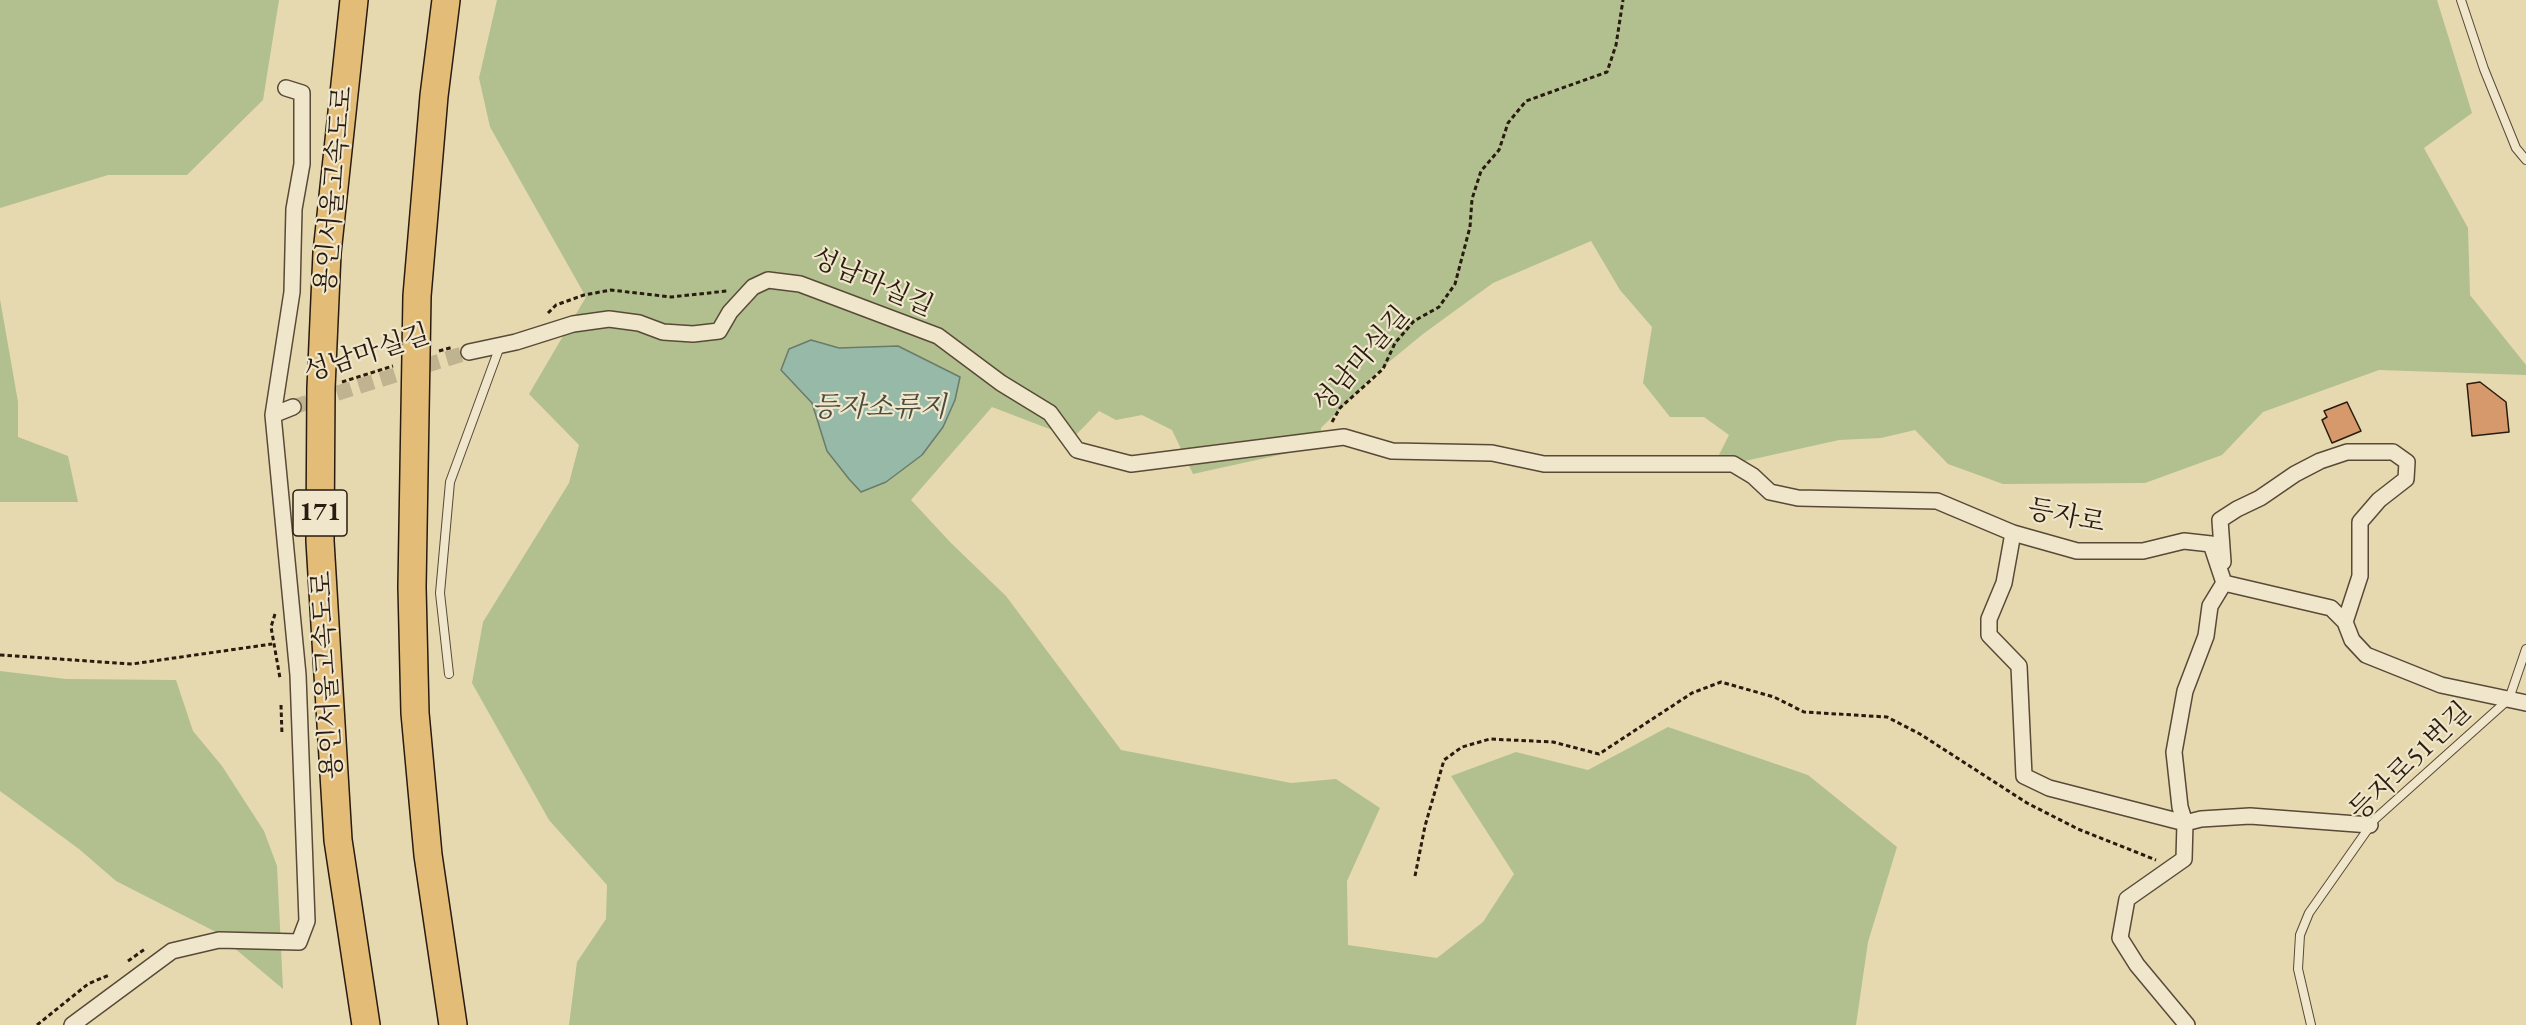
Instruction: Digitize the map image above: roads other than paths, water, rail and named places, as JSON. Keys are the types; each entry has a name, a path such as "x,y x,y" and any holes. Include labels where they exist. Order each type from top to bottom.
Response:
{"highway":[{"name":"용인서울고속도로","path":"354,0 327,253 321,388 320,541 338,840 366,1025"},
{"path":"446,0 434,96 417,296 412,587 415,713 428,855 453,1025"}],"street":[{"path":"72,1025 172,951 219,940 299,942 307,921 295,640 273,415 292,292 294,209 302,164 302,93 286,88"},
{"name":"등자로","path":"500,346 573,324 609,319 639,323 663,332 719,331 730,312 753,287 768,280 800,284 938,336 1001,383 1050,413 1077,450 1131,464 1344,437 1392,451 1492,453 1544,464 1733,464 1753,476 1770,492 1798,498 1938,501 2013,533 2077,550 2104,553 2143,551 2184,541 2211,544 2224,583"},
{"path":"469,352 500,346"},
{"path":"273,415 293,407"},
{"path":"2187,1025 2137,965 2120,938 2127,899 2184,859 2185,823 2180,807 2174,752 2185,691 2206,636 2211,606 2224,583 2220,520 2320,461 2347,452 2393,452 2407,462 2406,479 2379,500 2360,522 2360,576 2345,622"},
{"path":"2013,533 2004,583 1989,619 1989,635 2019,666 2024,776 2049,788 2185,823 2201,819 2250,816 2370,825"},
{"path":"2224,583 2331,608 2345,622 2352,640 2366,655 2441,686 2526,703"}],"lane":[{"path":"2461,0 2484,69 2516,148 2526,160"},
{"path":"449,674 440,593 450,482 500,346"},
{"path":"2509,699 2526,649"},
{"name":"등자로51번길","path":"2311,1025 2298,969 2300,935 2309,913 2370,825 2509,699"}],"water":[{"name":"등자소류지","path":"811,340 839,348 898,346 960,377 955,400 943,427 922,455 886,482 861,492 827,451 812,403 781,370 789,349"}],"tunnel":[{"path":"293,407 469,352"}]}
